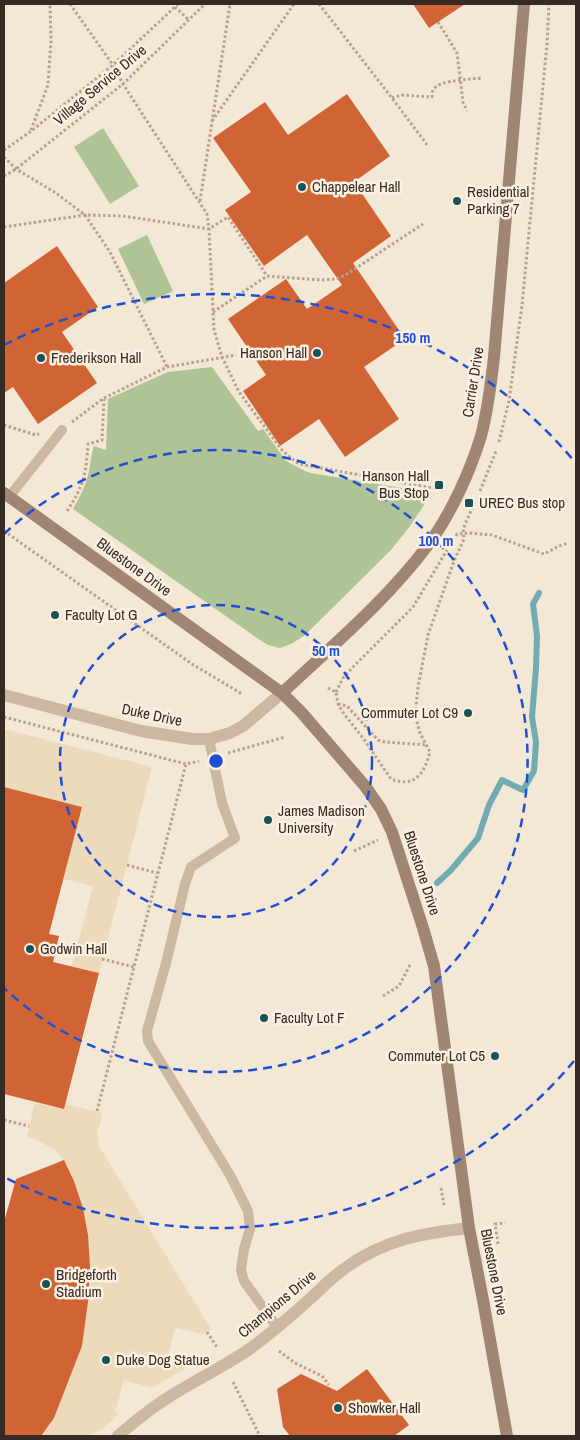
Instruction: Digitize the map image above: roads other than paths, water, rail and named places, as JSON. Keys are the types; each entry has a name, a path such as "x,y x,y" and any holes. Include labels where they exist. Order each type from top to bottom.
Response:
{"street":[{"name":"Carrier Drive","path":"282,693 409,570 429,543 448,512 475,453 491,390 524,4"},
{"name":"Bluestone Drive","path":"6,495 282,693 302,713 365,786 381,809 392,832 434,966 468,1228 507,1436"},
{"name":"Duke Drive","path":"4,695 141,731 192,739 210,739 243,726 282,693"},
{"name":"Champions Drive","path":"118,1436 157,1405 244,1353 292,1315 334,1276 366,1254 410,1237 468,1228"}],"lane":[{"path":"6,495 62,430"},
{"path":"210,739 222,803 236,838 191,866 147,1031 148,1041 230,1175 248,1211 250,1229 244,1249 241,1270 244,1281 277,1327"}],"waterway":[{"path":"437,883 451,870 478,838 489,805 502,780 523,790 534,771 536,742 532,717 537,636 533,604 539,593"}],"place":[{"name":"Chappelear Hall","path":"302,187"},
{"name":"Residential Parking 7","path":"457,201"},
{"name":"Hanson Hall","path":"317,353"},
{"name":"Frederikson Hall","path":"41,358"},
{"name":"Hanson Hall Bus Stop","path":"439,485"},
{"name":"UREC Bus stop","path":"469,503"},
{"name":"Faculty Lot G","path":"55,615"},
{"name":"Commuter Lot C9","path":"468,713"},
{"name":"James Madison University","path":"268,820"},
{"name":"Godwin Hall","path":"30,949"},
{"name":"Faculty Lot F","path":"264,1018"},
{"name":"Commuter Lot C5","path":"495,1056"},
{"name":"Bridgeforth Stadium","path":"46,1284"},
{"name":"Duke Dog Statue","path":"106,1360"},
{"name":"Showker Hall","path":"338,1408"}]}
